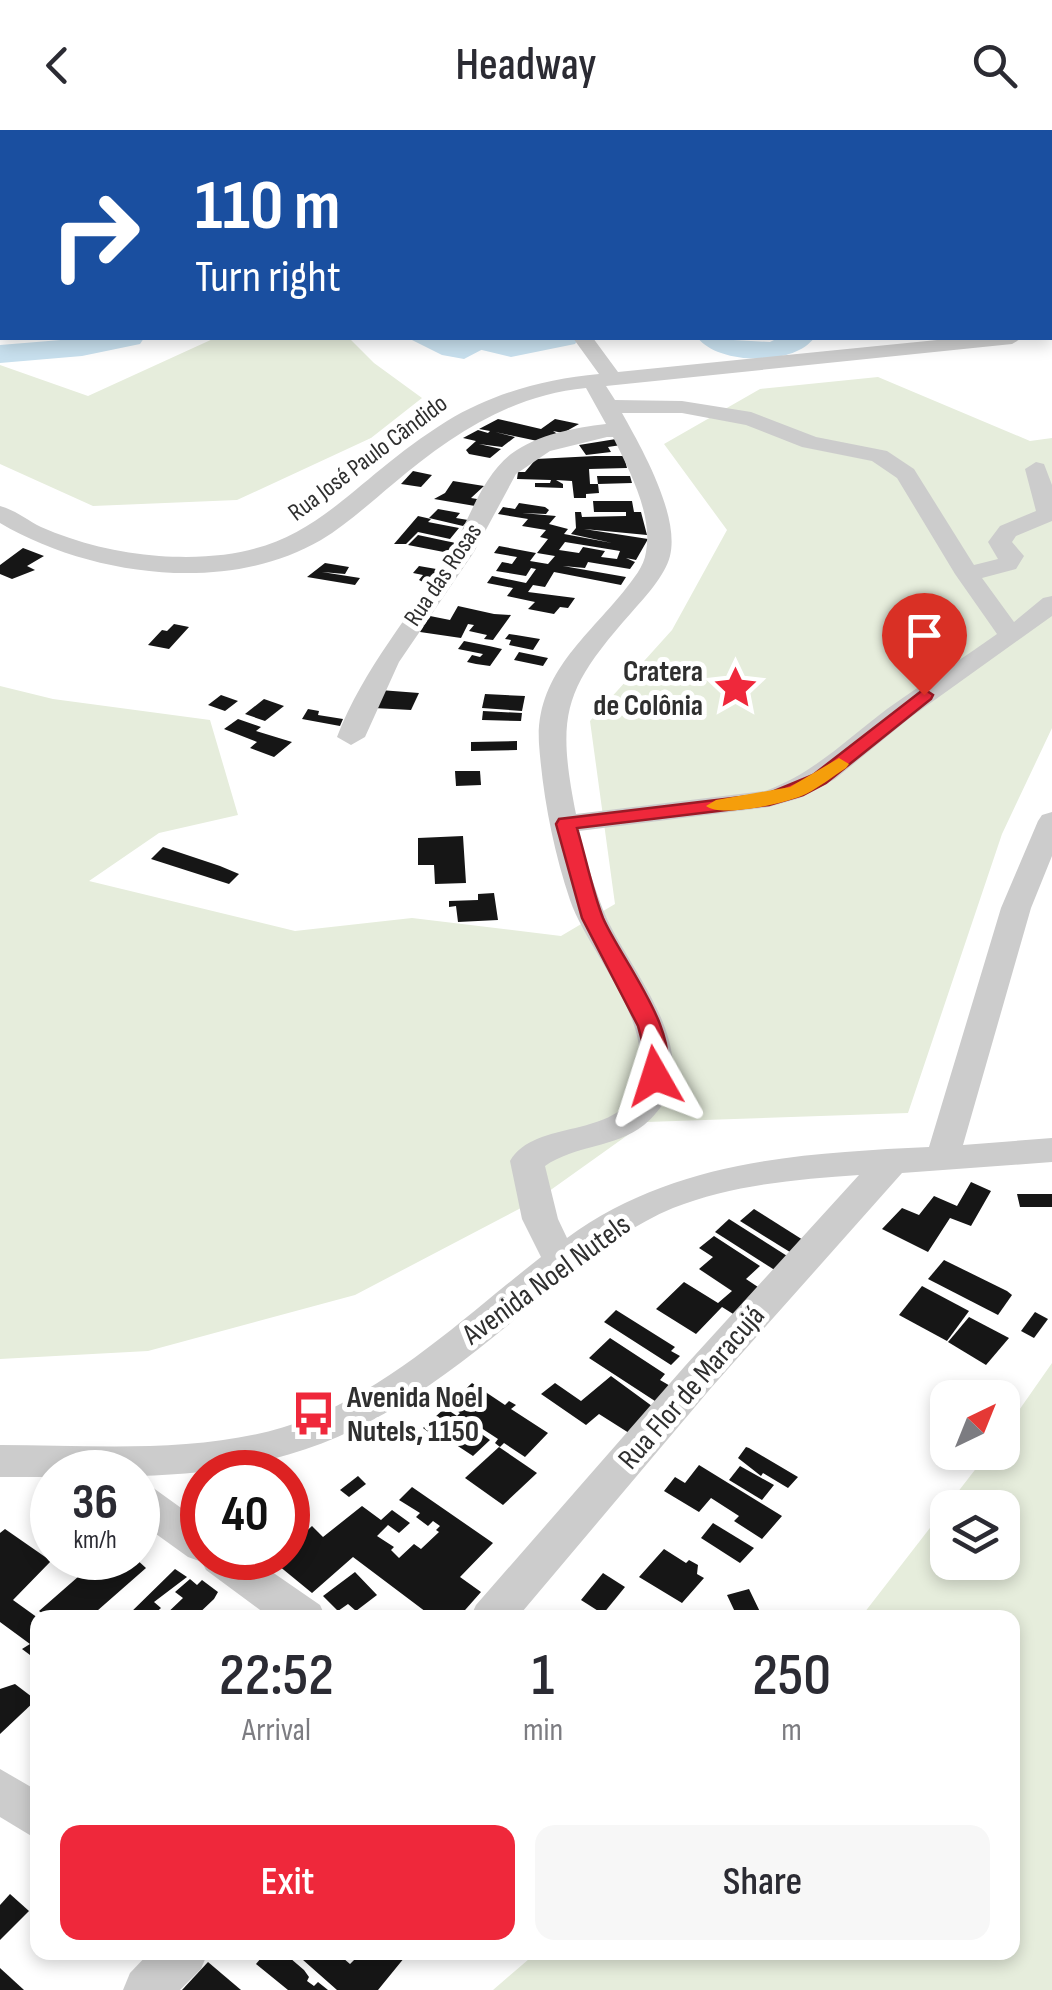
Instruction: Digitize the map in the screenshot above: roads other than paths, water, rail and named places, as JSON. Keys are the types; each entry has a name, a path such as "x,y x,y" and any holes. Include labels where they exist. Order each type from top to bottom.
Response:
{"street":[{"path":"562,1264 540,1219 526,1161 539,1152 587,1140 628,1118 647,1102 657,1052 634,995 592,918 556,790 553,710 581,657 639,587 658,557 659,530 639,464 584,340"},
{"name":"Rua José Paulo Cândido","path":"0,513 47,538 100,555 188,564 243,560 312,536 451,425 531,390 609,399 999,340"},
{"path":"609,399 751,419 810,442 879,456 906,474 967,574 1011,636"},
{"name":"Rua das Rosas","path":"351,736 364,697 383,660 464,549 504,473 546,444 586,432 609,399"},
{"path":"967,574 1006,564 1012,556 1000,542 1008,531 1049,514 1036,469"},
{"path":"566,824 769,799 796,791 820,779 896,714 1011,636 1052,603"},
{"path":"943,1157 1016,908 1052,822"},
{"name":"Avenida Noel Nutels","path":"160,1459 215,1454 303,1437 382,1399 626,1216 686,1191 773,1170 1052,1150"},
{"name":"Rua Flor de Maracujá","path":"498,1610 894,1159"},
{"name":"Avenida Noel Nutels","path":"0,1460 30,1462"},
{"path":"252,1580 295,1610"},
{"path":"0,1790 30,1813"},
{"path":"148,1990 176,1960"}],"water":[{"path":"412,340 500,340 464,359 442,355"}],"waterway":[{"path":"0,354 119,340"},
{"path":"477,340 511,348 553,340"},
{"path":"719,340 748,349 775,351 795,340"}],"place":[{"name":"Cratera de Colônia","path":"736,688"},
{"name":"Avenida Noel Nutels, 1150","path":"314,1414"}]}
